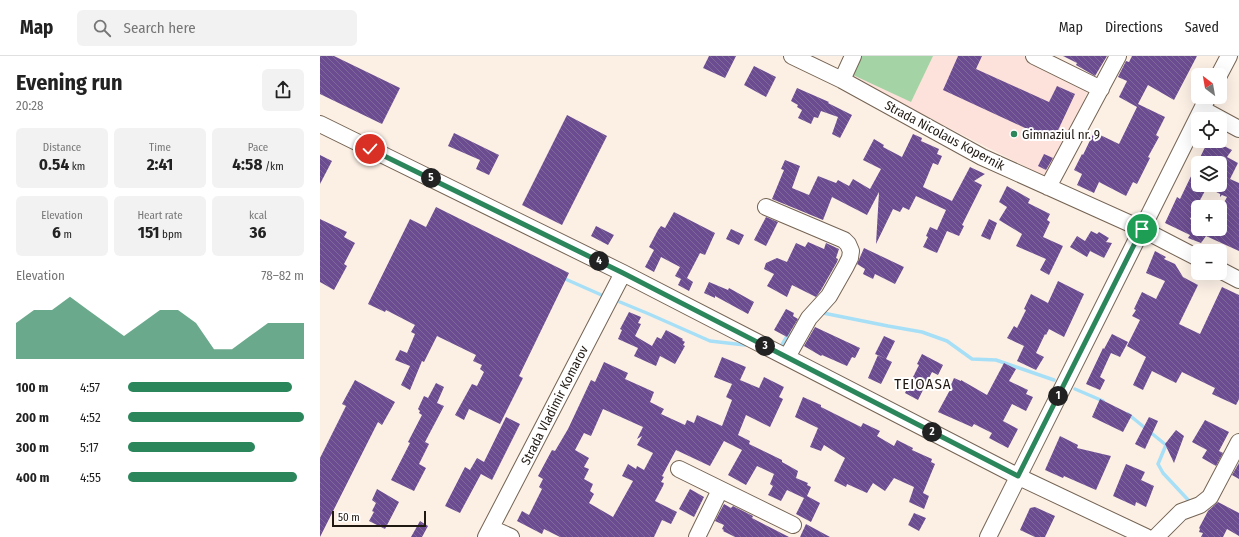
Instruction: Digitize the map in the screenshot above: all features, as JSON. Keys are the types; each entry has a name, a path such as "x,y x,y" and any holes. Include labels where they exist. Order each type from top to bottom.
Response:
{"street":[{"name":"Strada Nicolaus Kopernik","path":"792,56 842,80 982,157 1142,229 1191,254"},
{"path":"842,80 853,56"},
{"path":"1034,56 1101,89"},
{"path":"1048,187 1118,56"},
{"path":"1223,68 1229,56"},
{"path":"988,537 1204,104"},
{"path":"1206,104 1239,129"},
{"path":"320,124 623,273 1018,476 1146,537"},
{"path":"766,207 844,240 848,244 851,251 850,258 829,296 809,318 787,357"},
{"name":"Strada Vladimir Komarov","path":"488,532 623,273"},
{"path":"1227,274 1239,280"},
{"path":"1156,537 1181,512 1200,504 1210,497 1239,442"},
{"path":"679,469 793,524"},
{"path":"696,537 720,490"},
{"path":"488,532 511,537"}],"shaded area":[{"name":"Gimnaziul nr. 9","path":"859,56 1023,56 1089,89 1048,178 850,78"}],"green space":[{"path":"861,56 933,56 911,102 853,75"}],"building":[{"path":"320,56 334,56 400,88 382,124 320,94"},
{"path":"709,56 736,56 725,78 703,68"},
{"path":"958,56 982,56 976,69 1049,102 1057,86 1075,94 1053,141 943,90"},
{"path":"1063,56 1107,56 1095,76 1076,65 1077,63"},
{"path":"1132,56 1197,56 1174,100 1148,85 1138,104 1165,117 1156,135 1159,137 1148,157 1150,158 1137,184 1133,182 1126,196 1099,182 1094,193 1077,185 1082,174 1074,170 1094,132 1119,144 1137,107 1119,97 1127,81 1118,77 1126,61 1129,62"},
{"path":"754,66 776,77 766,97 744,85"},
{"path":"797,88 829,102 828,103 852,115 840,138 832,134 838,117 821,111 818,118 814,117 811,124 798,118 802,110 797,107 798,105 791,101"},
{"path":"567,115 607,136 562,225 522,205"},
{"path":"454,133 499,155 489,175 476,169 480,160 448,146"},
{"path":"913,134 922,138 921,141 939,149 937,154 942,156 938,165 933,163 923,187 952,201 970,167 985,174 974,181 982,185 962,225 964,226 959,236 947,231 937,253 923,247 928,237 926,236 930,227 937,230 946,210 916,196 909,210 903,207 900,212 893,209 876,244 879,192 867,215 832,197 823,220 772,199 784,170 781,169 785,160 800,166 792,188 809,195 818,176 836,183 838,180 849,186 853,179 870,189 881,169 863,160 874,139 884,145 883,147 902,157"},
{"path":"1205,148 1227,148 1232,150 1227,157 1201,156"},
{"path":"1044,154 1053,158 1046,170 1038,166"},
{"path":"320,155 332,161 320,184"},
{"path":"1227,157 1238,163 1230,179 1239,183 1239,251 1227,246 1227,244 1224,244 1206,236 1227,236 1227,200 1225,200 1227,197 1222,195 1220,197 1220,194 1216,192 1227,192"},
{"path":"1191,176 1191,192 1204,192 1200,200 1191,200 1191,236 1206,236 1201,243 1188,238 1190,235 1165,223 1177,197 1180,199"},
{"path":"1007,186 1030,199 1028,203 1050,214 1047,220 1050,222 1043,237 1063,246 1049,275 1040,270 1046,259 1016,246 1022,234 999,220 1007,207 999,202"},
{"path":"436,207 569,273 519,376 523,378 500,424 469,409 464,420 455,415 472,384 477,386 484,372 480,369 482,365 473,361 476,355 437,336 424,362 422,361 410,390 401,385 410,366 395,360 400,350 407,353 415,334 411,332 415,325 386,310 385,312 368,304 410,219 426,227"},
{"path":"674,212 715,233 705,255 700,253 687,278 693,282 689,291 678,285 681,279 675,276 680,267 661,257 654,272 645,267 654,250 649,247 658,230 661,226 665,228"},
{"path":"766,217 778,222 766,246 754,240"},
{"path":"320,219 347,232 344,237 355,243 344,264 347,266 334,290 320,282"},
{"path":"989,219 997,223 990,240 981,236"},
{"path":"596,226 614,235 608,245 591,236"},
{"path":"731,229 744,235 739,245 726,239"},
{"path":"1091,231 1097,234 1099,232 1109,238 1106,242 1112,243 1104,258 1090,251 1087,257 1070,247 1077,236 1085,241"},
{"path":"808,242 824,249 826,243 839,249 836,258 838,259 837,262 816,297 792,285 787,297 767,286 774,274 764,269 766,263 777,258 787,262 796,243 805,247"},
{"path":"864,248 904,267 895,284 875,274 873,279 863,274 865,269 857,264"},
{"path":"1155,251 1166,257 1164,259 1175,264 1183,277 1198,285 1179,324 1200,334 1222,287 1239,295 1239,399 1236,405 1212,394 1215,388 1182,372 1176,383 1152,371 1143,390 1133,385 1146,357 1127,346 1140,320 1132,316 1136,310 1134,309 1142,292 1156,299 1165,281 1146,273"},
{"path":"1058,281 1084,294 1064,337 1049,329 1046,335 1045,334 1036,353 1044,357 1036,370 1017,361 1024,346 1007,338 1014,326 1017,328 1026,310 1024,309 1031,294 1048,303"},
{"path":"709,282 728,290 729,288 754,302 748,314 715,296 715,298 704,293"},
{"path":"786,309 794,313 793,316 798,319 787,337 774,330"},
{"path":"629,312 641,317 638,323 641,324 635,336 652,346 657,337 661,339 666,330 683,339 682,340 685,342 683,345 685,346 675,364 660,356 656,366 634,356 638,348 618,339 622,330 620,329"},
{"path":"815,327 860,348 855,358 852,357 847,366 822,355 821,356 804,346"},
{"path":"1112,334 1128,342 1120,357 1111,353 1100,377 1105,380 1100,390 1086,384 1103,348 1104,349"},
{"path":"884,336 895,341 886,359 875,354"},
{"path":"922,354 943,365 938,375 932,372 918,400 905,393 919,365 917,364"},
{"path":"878,355 892,362 881,384 868,378"},
{"path":"722,357 746,367 740,380 759,388 764,377 784,387 779,397 783,399 770,427 746,415 738,435 750,441 749,444 782,460 782,462 798,471 796,478 808,483 807,485 811,487 807,496 820,503 811,522 796,514 804,498 787,490 781,501 768,495 773,486 770,484 774,474 757,466 746,485 728,475 742,450 724,441 710,466 676,450 662,476 664,477 661,482 664,483 655,501 677,512 671,524 662,520 654,537 560,537 544,529 542,534 517,521 522,511 529,515 542,489 539,487 543,479 538,476 552,450 555,451 568,429 591,380 595,382 604,362 628,373 625,379 654,392 650,402 664,409 661,414 685,425 687,420 694,423 697,415 722,426 732,400 726,397 732,384 714,377","holes":["603,409 643,427 637,439 642,436 637,445 653,453 644,470 637,466 636,469 628,464 622,476 633,481 613,517 589,503 594,494 590,491 593,484 584,479 589,469 584,467 589,458 575,450 584,433 591,436"]},
{"path":"1004,363 1016,369 1009,381 1028,390 1026,394 1033,397 1026,411 1012,404 1003,421 1018,429 1008,448 989,438 992,433 974,424 972,427 938,412 951,388 950,387 954,378 961,380 987,395"},
{"path":"355,380 395,402 382,425 378,422 320,537 320,458 346,406 342,404"},
{"path":"436,383 444,387 437,403 444,406 425,442 429,444 419,464 426,468 414,491 391,480 410,443 408,442 422,415 419,413 420,411 418,409 424,396 428,398"},
{"path":"803,397 861,427 863,423 880,431 877,436 894,446 897,440 913,448 912,450 932,459 931,462 935,464 923,493 929,496 924,509 909,502 914,487 894,478 885,491 873,483 867,493 847,484 846,487 834,481 845,458 824,445 821,451 810,447 818,428 795,417"},
{"path":"1100,399 1132,415 1123,432 1092,417"},
{"path":"506,417 520,424 492,480 481,474 460,513 445,506 465,467 470,470 477,458 484,462"},
{"path":"1149,417 1158,421 1145,449 1135,444"},
{"path":"1205,420 1229,432 1219,451 1223,453 1216,466 1202,458 1207,450 1192,442"},
{"path":"1176,430 1184,436 1174,463 1165,444"},
{"path":"1060,436 1078,445 1077,448 1111,456 1096,490 1064,476 1063,478 1045,470"},
{"path":"1239,463 1239,479 1232,475"},
{"path":"1126,464 1145,472 1141,480 1154,486 1146,507 1136,502 1135,506 1113,496"},
{"path":"377,489 399,502 385,529 369,521 374,512 372,511 376,503 372,500"},
{"path":"690,489 704,497 694,517 679,509"},
{"path":"1218,502 1239,513 1239,536 1227,529 1223,537 1201,537 1203,533 1199,532 1199,528 1208,511"},
{"path":"724,504 731,508 733,506 753,516 752,518 789,537 735,537 723,531 724,530 722,529 724,525 715,521"},
{"path":"1035,507 1055,516 1045,537 1035,537 1020,530 1030,508"},
{"path":"914,513 926,518 919,531 908,525"},
{"path":"420,521 428,526 422,537 411,537"},
{"path":"806,524 830,537 800,537"}],"waterway":[{"path":"563,278 606,297"},
{"path":"620,302 710,341 745,345"},
{"path":"823,313 922,332 947,341 972,359 996,360 1054,380"},
{"path":"780,348 789,333"},
{"path":"1075,389 1103,401"},
{"path":"1128,414 1166,445 1158,464 1163,473 1191,503"}],"place":[{"name":"Gimnaziul nr. 9","path":"1014,134"}],"district":[{"name":"TEIOASA","path":"923,384"}],"route":[{"path":"370,149 623,273 1018,476 1142,229"}]}
